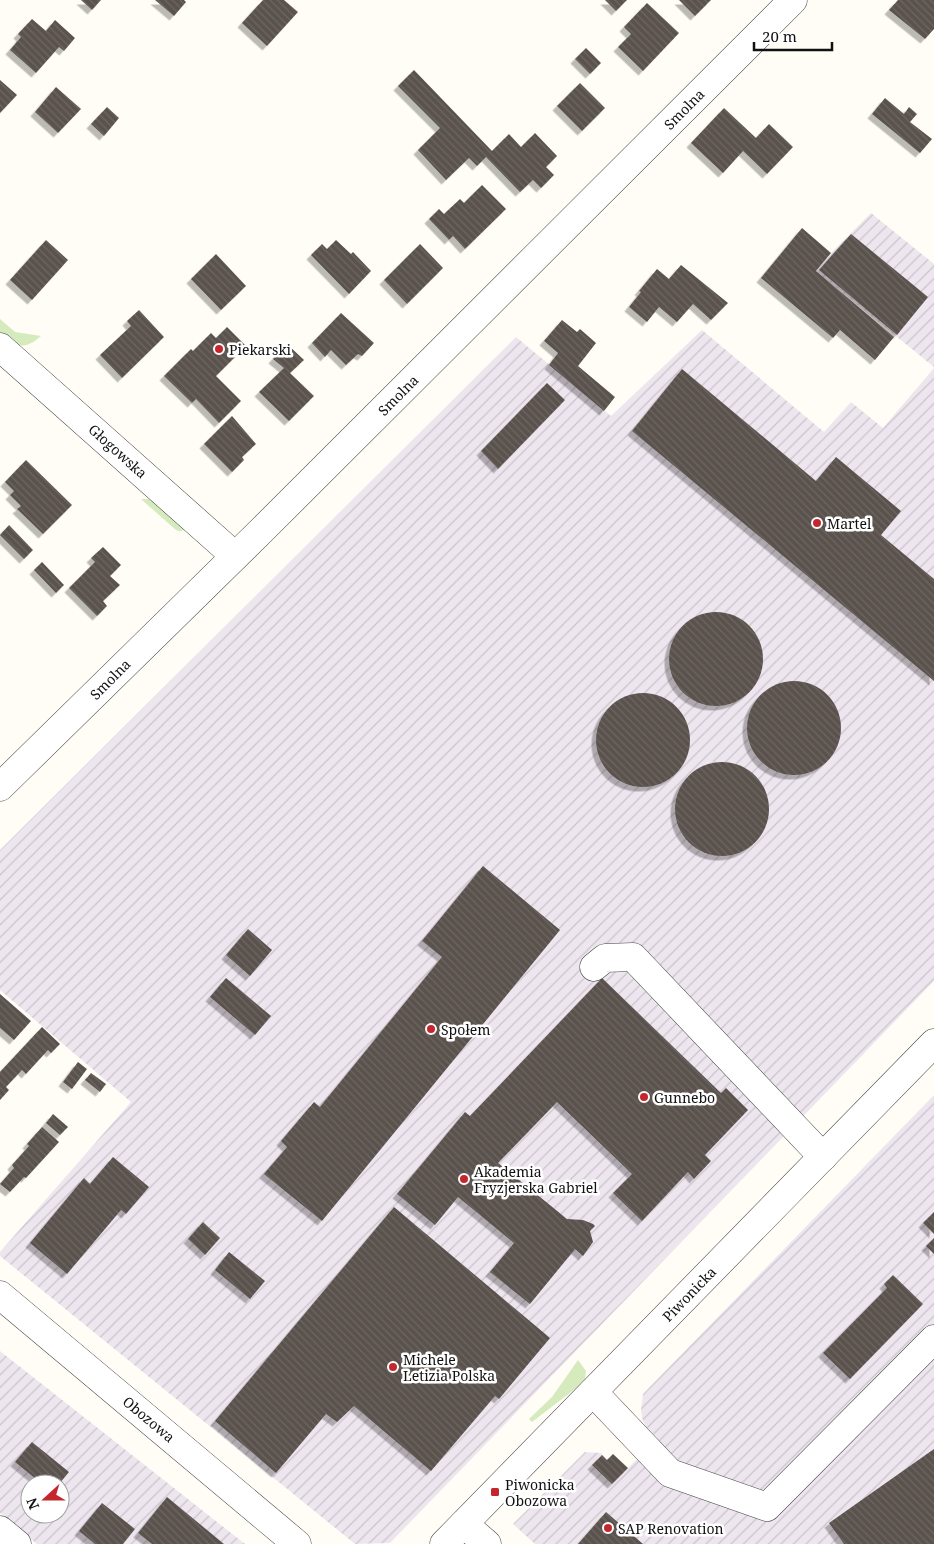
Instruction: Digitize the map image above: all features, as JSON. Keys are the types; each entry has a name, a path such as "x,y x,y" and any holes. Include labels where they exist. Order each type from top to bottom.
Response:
{"street":[{"name":"Smolna","path":"0,788 793,0"},
{"name":"Głogowska","path":"0,347 234,556"},
{"path":"594,967 605,958 634,957 823,1157"},
{"name":"Piwonicka","path":"444,1544 934,1043"},
{"name":"Obozowa","path":"0,1295 297,1544"},
{"path":"593,1392 670,1473 767,1507 934,1338"},
{"path":"464,1524 487,1544"},
{"path":"0,1530 17,1544"}],"shaded area":[{"path":"871,213 934,264 934,367 816,271 831,253"},
{"path":"702,330 824,432 851,402 883,428 934,368 934,981 390,1543 355,1544 0,1256 0,1252 131,1102 0,990 0,850 516,337 611,416"},
{"path":"934,1095 934,1544 535,1544 513,1524 585,1452 601,1453 607,1460 613,1454 628,1468 658,1439 645,1425 642,1418 643,1394"},
{"path":"0,1351 245,1544 37,1544 0,1513"}],"green space":[{"path":"0,319 15,332 41,336 30,344 20,346 0,334"},
{"path":"141,499 156,499 186,530 176,530"},
{"path":"578,1360 586,1371 585,1379 532,1422 529,1419 552,1397"}],"building":[{"path":"81,0 101,0 92,10"},
{"path":"155,0 184,0 186,2 174,16"},
{"path":"263,0 284,0 298,12 267,46 242,23"},
{"path":"605,0 627,0 616,11"},
{"path":"679,0 711,0 695,16"},
{"path":"898,0 934,0 934,29 925,39 889,10"},
{"path":"647,3 679,33 643,71 618,47 631,34 624,27"},
{"path":"32,19 46,31 55,20 75,38 64,51 59,47 36,73 10,50 21,37 18,34"},
{"path":"586,48 601,63 590,74 575,59"},
{"path":"414,70 492,151 509,134 521,147 535,133 557,156 546,167 554,175 541,188 533,180 520,192 486,157 477,166 469,158 446,180 418,150 440,128 398,86"},
{"path":"0,80 17,95 0,113"},
{"path":"580,83 605,108 582,131 557,106"},
{"path":"56,87 81,109 58,133 35,112"},
{"path":"885,98 904,114 909,107 917,114 910,122 932,139 920,153 872,114"},
{"path":"107,107 119,118 104,136 91,124"},
{"path":"724,108 756,138 769,124 793,147 767,174 743,151 723,173 691,143"},
{"path":"482,185 506,209 465,249 453,236 449,240 429,219 439,209 444,214 460,199 464,203"},
{"path":"802,228 831,253 816,271 894,337 875,360 840,330 833,338 761,278"},
{"path":"851,234 928,297 897,335 819,270"},
{"path":"46,240 68,260 32,300 10,280"},
{"path":"336,240 351,254 353,252 371,271 349,294 311,255 322,244 327,249"},
{"path":"420,244 443,268 407,304 384,280"},
{"path":"216,254 246,286 221,310 191,279"},
{"path":"681,265 728,303 711,320 693,304 677,322 659,307 647,322 629,307 657,269 669,279"},
{"path":"139,310 164,337 122,378 100,355 131,326 127,321"},
{"path":"341,313 374,343 362,356 358,354 346,365 331,350 325,357 312,343"},
{"path":"562,320 577,332 580,329 596,343 578,366 615,397 604,411 549,365 558,353 544,341"},
{"path":"227,327 246,346 216,376 241,401 219,423 196,399 192,403 164,376 191,349 193,351 211,333 216,338"},
{"path":"287,344 304,360 290,373 314,396 289,421 259,392 284,368 273,359"},
{"name":"Martel","path":"682,369 816,481 836,457 901,511 881,535 934,579 934,681 632,431"},
{"path":"547,383 565,400 498,469 481,451"},
{"path":"232,416 256,444 242,457 244,460 232,472 204,444"},
{"path":"26,460 72,505 43,534 17,509 21,506 10,495 14,491 5,482"},
{"path":"9,525 33,550 24,559 0,535"},
{"path":"103,547 121,565 110,576 120,585 103,601 107,606 97,616 69,588 95,562 91,558"},
{"path":"42,562 64,585 56,593 34,570"},
{"path":"716,612 734,616 749,626 759,641 763,659 759,677 749,692 734,702 716,706 698,702 683,692 673,677 669,659 673,641 683,626 698,616"},
{"path":"794,681 812,685 827,695 837,710 841,728 837,746 827,761 812,771 794,775 776,771 761,761 751,746 747,728 751,710 761,695 776,685"},
{"path":"643,693 661,697 676,707 686,722 690,740 686,758 676,773 661,783 643,787 625,783 610,773 600,758 596,740 600,722 610,707 625,697"},
{"path":"722,762 740,766 755,776 765,791 769,809 765,827 755,842 740,852 722,856 704,852 689,842 679,827 675,809 679,791 689,776 704,766"},
{"name":"Społem","path":"483,866 560,930 322,1221 264,1174 287,1147 281,1141 314,1102 320,1107 442,957 422,941"},
{"path":"248,929 272,950 250,976 226,955"},
{"path":"226,978 271,1016 255,1035 210,997"},
{"path":"602,978 721,1093 726,1088 748,1110 705,1155 711,1161 694,1179 688,1172 642,1221 613,1193 632,1174 557,1102 498,1163 567,1219 583,1220 593,1224 595,1226 590,1231 593,1242 583,1256 575,1249 530,1304 490,1272 514,1243 458,1197 435,1225 397,1194 465,1112 470,1116"},
{"path":"0,994 31,1021 14,1040 0,1028"},
{"path":"42,1027 60,1044 51,1053 48,1050 26,1074 22,1070 6,1087 9,1090 0,1100 0,1072"},
{"path":"78,1062 87,1069 72,1089 63,1082"},
{"path":"91,1073 106,1084 100,1092 85,1080"},
{"path":"53,1114 68,1127 60,1135 46,1123"},
{"path":"42,1127 59,1142 26,1178 24,1177 10,1192 0,1184 14,1168 12,1165 29,1146 27,1144"},
{"path":"113,1157 149,1187 126,1214 121,1210 67,1274 30,1243 84,1178 90,1184"},
{"name":"Michele Letizia Polska","path":"394,1207 550,1338 499,1399 495,1396 431,1471 354,1406 337,1422 326,1414 276,1473 215,1421"},
{"path":"934,1212 934,1234 923,1223"},
{"path":"203,1222 220,1238 205,1255 188,1239"},
{"path":"934,1238 934,1254 926,1246"},
{"path":"229,1252 265,1281 250,1299 215,1270"},
{"path":"893,1275 923,1304 850,1379 823,1353 887,1288 884,1284"},
{"path":"32,1442 69,1472 67,1474 30,1474 15,1462"},
{"path":"934,1449 934,1544 844,1544 829,1523"},
{"path":"613,1454 628,1468 612,1484 592,1465 602,1455 607,1460"},
{"path":"167,1497 224,1544 152,1544 138,1533"},
{"path":"102,1503 135,1529 123,1544 95,1544 79,1531"},
{"name":"SAP Renovation","path":"606,1512 643,1544 578,1544"}],"place":[{"name":"Piekarski","path":"219,349"},
{"name":"Martel","path":"817,523"},
{"name":"Społem","path":"431,1029"},
{"name":"Gunnebo","path":"644,1097"},
{"name":"Akademia Fryzjerska Gabriel","path":"464,1179"},
{"name":"Michele Letizia Polska","path":"393,1367"},
{"name":"Piwonicka Obozowa","path":"495,1492"},
{"name":"SAP Renovation","path":"608,1528"}]}
